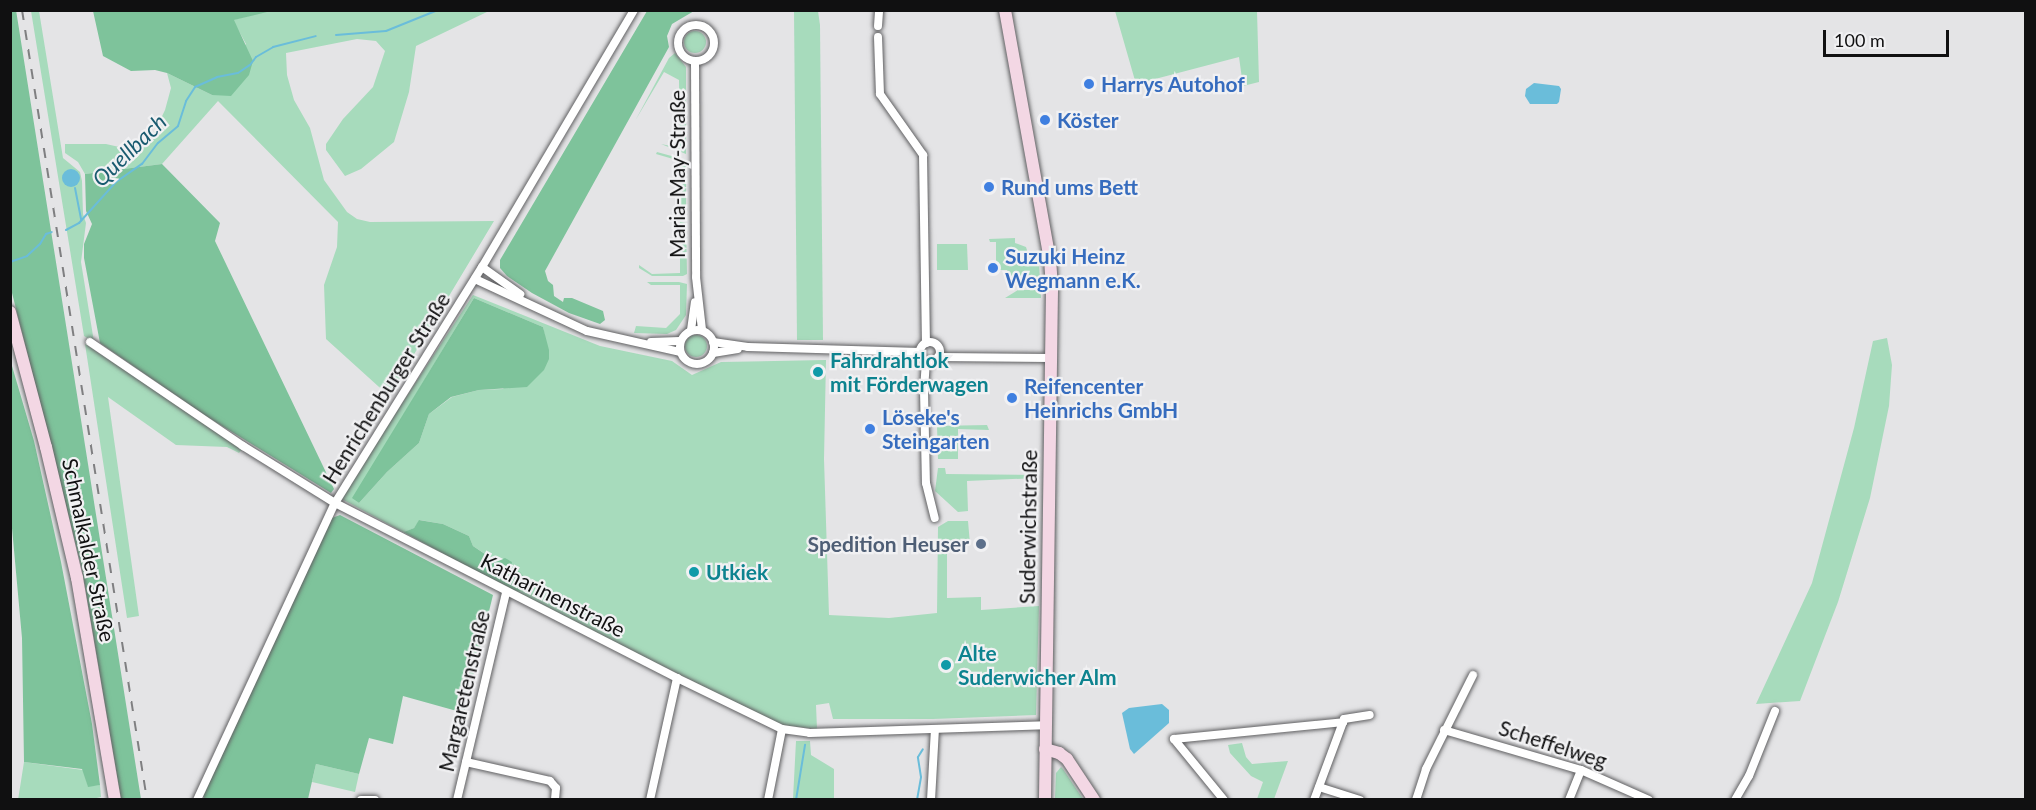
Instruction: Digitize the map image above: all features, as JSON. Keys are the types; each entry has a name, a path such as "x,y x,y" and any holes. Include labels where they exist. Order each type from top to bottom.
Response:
{"main road":[{"name":"Suderwichstraße","path":"1005,10 1050,259 1045,800"},
{"name":"Schmalkalder Straße","path":"10,312 46,447 77,578 115,800"},
{"path":"1045,749 1059,753 1067,759 1094,800"}],"street":[{"name":"Henrichenburger Straße","path":"197,800 335,503 475,279 634,10"},
{"path":"878,26 879,10"},
{"path":"696,24 711,33 714,45 707,57 695,61 680,51 678,39 685,28 696,24"},
{"path":"878,37 880,94 922,155 926,343 920,352"},
{"name":"Maria-May-Straße","path":"692,330 696,287 695,61"},
{"path":"482,267 547,313"},
{"path":"475,279 587,331 680,352"},
{"name":"Maria-May-Straße","path":"696,287 702,330"},
{"path":"630,342 680,341 692,330 702,330 713,342 748,347 920,352"},
{"path":"680,341 680,352 685,360 698,364 710,358 713,353 713,342"},
{"name":"Katharinenstraße","path":"90,342 243,446 335,503 506,592 782,729 810,733 1045,725"},
{"path":"926,343 937,346 938,357"},
{"path":"713,353 748,347"},
{"path":"920,352 926,361 924,390 926,483 935,518"},
{"path":"926,361 934,361 938,357 1050,358"},
{"name":"Margaretenstraße","path":"457,800 506,592"},
{"path":"1416,800 1425,770 1473,675"},
{"path":"650,800 677,678"},
{"path":"1735,800 1749,776 1775,711"},
{"path":"1314,800 1344,719 1370,715"},
{"path":"1224,800 1174,739 1343,722"},
{"path":"768,800 782,729"},
{"path":"931,800 935,729"},
{"name":"Scheffelweg","path":"1444,730 1514,748 1581,770 1649,800"},
{"path":"466,762 550,781 556,788 555,800"},
{"path":"1569,800 1581,770"},
{"path":"1319,787 1360,800"},
{"path":"361,800 375,800"}],"green space":[{"path":"16,10 141,799 121,799 82,569 11,289 10,11"},
{"path":"93,10 271,11 234,20 253,61 249,75 231,96 212,95 167,73 155,70 131,71 103,56"},
{"path":"271,10 489,11 416,46 409,92 394,142 361,169 345,176 326,150 326,144 343,119 373,87 385,51 376,41 357,39 286,53 287,75 294,100 310,128 324,180 347,212 357,219 370,222 494,221 389,396 326,339 324,285 337,247 338,222 218,101 162,164 85,174 78,162 65,153 65,144 106,144 128,149 141,146 154,133 165,110 171,88 167,73 212,95 246,44 233,20"},
{"path":"31,11 39,11 63,158 80,172 82,181 83,214 86,223 81,262 94,342 84,336"},
{"path":"647,11 694,11 672,24 667,36 669,47 545,271 548,281 553,285 554,296 563,302 564,298 572,298 603,311 605,320 600,324 569,313 532,293 507,276 500,268 500,260"},
{"path":"794,11 818,11 820,25 823,340 797,340"},
{"path":"1115,11 1257,11 1259,82 1243,86 1239,57 1136,84"},
{"path":"695,31 703,34 706,42 703,50 695,53 687,50 684,42 687,34"},
{"path":"675,53 686,67 686,154 661,144 680,148 679,80 664,72 635,121 669,58"},
{"path":"657,152 686,160 686,217 680,215 680,161 656,154"},
{"path":"162,164 220,223 215,241 334,489 331,493 206,416 100,343 84,258 84,244 92,224 86,211 85,174"},
{"path":"680,222 686,223 687,274 652,276 639,268 639,265 652,274 680,273"},
{"path":"1015,238 1015,243 1026,247 1030,260 1039,263 1041,298 1005,298 1018,290 1039,290 1039,279 1007,280 1007,270 996,270 996,242 990,242 989,239"},
{"path":"937,244 967,244 968,270 937,270"},
{"path":"647,282 687,284 686,315 676,330 667,334 634,333 636,326 666,328 680,314 680,285 651,285"},
{"path":"473,295 600,346 672,361 692,375 721,362 826,360 824,459 829,615 889,618 937,613 938,527 948,521 968,521 970,544 947,544 947,598 981,597 981,610 1039,606 1036,715 933,719 833,719 829,703 816,705 817,729 781,725 508,589 340,498","holes":["474,298 543,327 545,337 503,389 479,390 452,397 429,414 419,443 387,472 359,503 353,498","420,520 443,524 469,536 473,546 510,570 405,532 414,528"]},
{"path":"474,298 543,327 549,350 549,359 544,370 527,387 479,390 451,397 429,414 419,443 387,472 359,503 352,498"},
{"path":"696,335 704,338 707,346 704,354 696,357 688,354 685,346 688,338"},
{"path":"1887,338 1892,365 1889,406 1870,498 1838,602 1800,701 1756,704 1812,583 1854,428 1873,341"},
{"path":"85,344 243,448 239,453 227,447 176,445 108,397 139,616 127,618"},
{"path":"12,366 34,441 61,562 92,724 100,785 88,787 82,769 24,762 22,638 10,506"},
{"path":"987,425 989,430 958,429 958,459 938,459 937,426"},
{"path":"938,468 945,468 946,474 1038,475 1038,478 967,481 968,511 958,512 935,491"},
{"path":"340,515 493,595 464,713 403,696 393,744 369,738 359,774 316,764 308,799 206,800 203,796 332,518"},
{"path":"419,520 443,524 469,536 473,546 491,558 497,561 505,558 512,562 510,570 519,571 526,579 524,586 520,591 511,590 404,532 414,528"},
{"path":"796,741 810,741 811,755 834,769 834,799 793,799"},
{"path":"1242,743 1246,757 1252,764 1288,761 1274,799 1257,799 1263,782 1251,776 1230,753 1228,745"},
{"path":"24,762 83,770 88,786 100,785 101,797 88,800 18,800"},
{"path":"316,764 359,774 355,792 312,782"},
{"path":"1061,767 1083,799 1055,799 1056,773"}],"water":[{"path":"1534,83 1559,86 1561,89 1559,102 1557,104 1530,104 1525,96 1526,89"},
{"path":"71,169 77,172 80,178 77,184 71,187 65,184 62,178 65,172"},
{"path":"1162,704 1169,710 1169,723 1134,754 1130,749 1122,713 1129,708"}],"waterway":[{"name":"Quellbach","path":"336,35 386,31 438,10"},
{"name":"Quellbach","path":"66,230 79,223 116,182 142,164 158,143 178,126 186,101 195,87 217,77 238,73 250,65 256,57 273,47 316,36"},
{"name":"Quellbach","path":"75,188 81,220"},
{"name":"Quellbach","path":"10,262 27,256 40,244 46,234 52,232"},
{"path":"796,800 805,745"},
{"path":"917,800 921,777 918,757 923,749"}],"railway":[{"path":"22,10 147,800"}],"place":[{"name":"Harrys Autohof","path":"1089,84"},
{"name":"Köster","path":"1045,120"},
{"name":"Rund ums Bett","path":"989,187"},
{"name":"Suzuki Heinz Wegmann e.K.","path":"993,268"},
{"name":"Fahrdrahtlok mit Förderwagen","path":"818,372"},
{"name":"Reifencenter Heinrichs GmbH","path":"1012,398"},
{"name":"Löseke's Steingarten","path":"870,429"},
{"name":"Spedition Heuser","path":"981,544"},
{"name":"Utkiek","path":"694,572"},
{"name":"Alte Suderwicher Alm","path":"946,665"}]}
